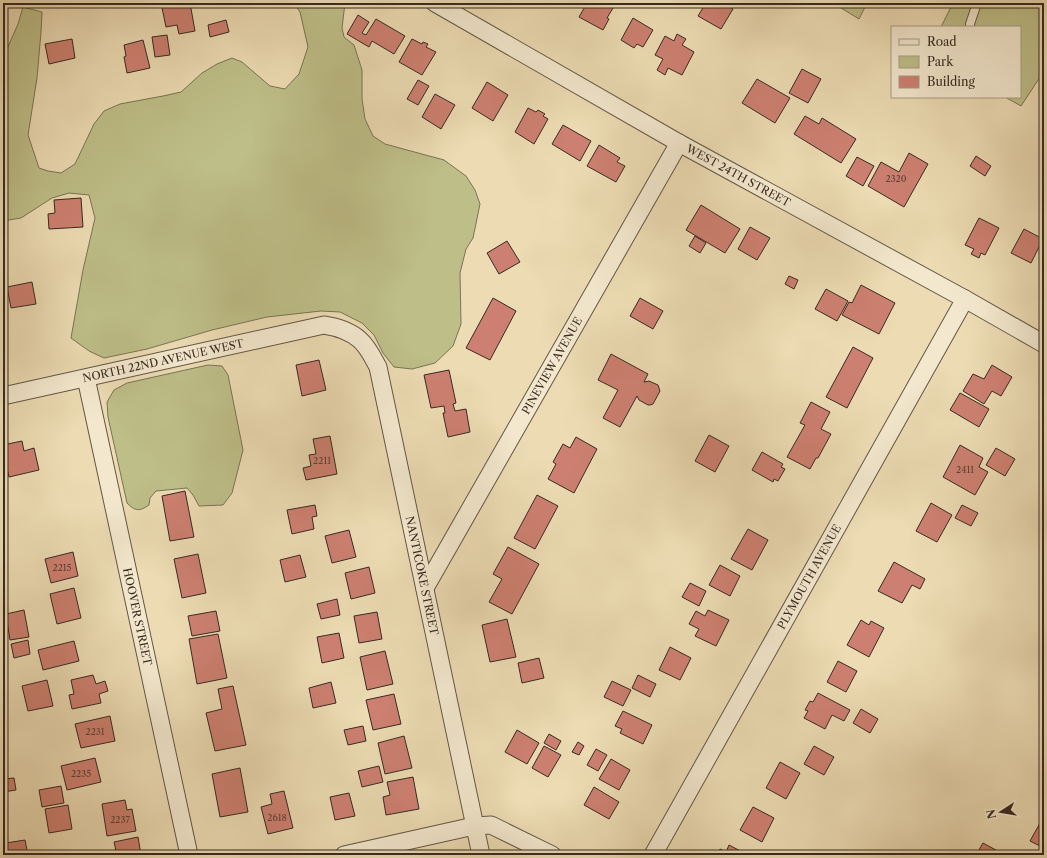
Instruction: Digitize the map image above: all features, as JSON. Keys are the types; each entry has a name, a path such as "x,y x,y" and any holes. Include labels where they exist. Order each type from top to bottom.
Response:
{"street":[{"name":"WEST 24TH STREET","path":"435,3 679,143 966,299 1044,344"},
{"name":"PINEVIEW AVENUE","path":"425,588 679,143"},
{"name":"PLYMOUTH AVENUE","path":"654,855 966,299"},
{"name":"NANTICOKE STREET","path":"324,325 337,327 360,340 370,352 378,367 481,855"},
{"name":"NORTH 22ND AVENUE WEST","path":"3,396 324,325"},
{"name":"HOOVER STREET","path":"86,378 189,855"},
{"path":"344,855 474,826 491,825 552,855"}],"lane":[{"path":"970,26 977,3"}],"green space":[{"path":"294,3 345,3 342,28 344,37 354,45 362,70 362,99 365,119 373,136 385,144 444,160 466,176 475,190 480,204 473,238 466,249 460,273 461,324 453,346 435,363 412,369 394,367 383,353 374,335 362,323 340,312 321,311 267,317 212,330 147,349 104,358 89,351 71,338 83,270 95,218 89,195 69,193 52,198 21,218 3,221 3,58 18,24 23,7 42,12 37,78 28,135 39,168 61,173 75,164 94,124 104,111 120,104 181,92 202,73 217,64 232,58 242,62 270,86 285,89 299,74 308,47 300,12"},
{"path":"833,3 867,3 859,19"},
{"path":"953,3 1044,3 1044,71 1021,106 1007,98 1021,98 1021,26 942,26"},
{"path":"208,365 222,366 228,375 243,450 232,493 223,505 199,506 187,488 156,491 150,498 149,505 140,510 132,508 127,503 108,417 107,402 114,390 127,383"}],"building":[{"path":"161,3 190,3 195,31 179,34 177,25 166,27"},
{"path":"227,3 251,3 228,7"},
{"path":"587,3 605,3 613,8 607,18 609,19 603,30 579,17"},
{"path":"706,3 723,3 733,9 721,29 698,16"},
{"path":"358,15 369,22 362,33 366,35 376,19 405,36 394,54 372,41 369,47 347,34"},
{"path":"633,18 653,30 643,47 637,44 634,48 621,40"},
{"path":"226,20 229,32 210,37 208,25"},
{"path":"677,34 686,39 682,45 694,52 682,75 668,68 665,75 657,70 663,59 655,55 665,36 674,41"},
{"path":"167,35 170,55 155,57 152,37"},
{"path":"72,39 75,58 49,64 45,44"},
{"path":"412,39 422,44 423,42 428,44 426,47 436,52 422,75 399,62"},
{"path":"143,40 150,68 127,73 124,57 126,56 124,45"},
{"path":"802,69 821,79 808,103 789,93"},
{"path":"757,79 790,98 775,123 742,103"},
{"path":"418,80 429,86 418,105 407,99"},
{"path":"487,82 508,95 493,121 472,108"},
{"path":"435,94 455,105 441,129 422,117"},
{"path":"528,108 536,112 538,110 545,114 543,116 548,119 534,144 515,132"},
{"path":"805,116 819,124 822,118 856,139 841,163 794,134"},
{"path":"563,125 591,141 580,161 552,144"},
{"path":"599,145 620,158 617,162 625,166 616,182 587,166"},
{"path":"909,153 928,164 904,207 868,186 881,162 899,172"},
{"path":"976,156 991,166 985,176 970,166"},
{"path":"857,157 874,166 863,186 846,176"},
{"path":"81,198 83,227 49,229 48,214 55,213 54,200"},
{"path":"701,205 740,229 725,253 686,230"},
{"path":"979,218 999,228 985,255 981,253 979,258 971,254 974,249 965,245"},
{"path":"750,227 770,238 757,260 738,249"},
{"path":"1024,229 1043,239 1031,263 1011,253"},
{"path":"695,236 706,243 700,253 689,246"},
{"path":"507,241 520,262 499,274 487,253"},
{"path":"789,276 798,280 794,289 785,284"},
{"path":"32,282 36,304 11,308 7,287"},
{"path":"861,285 895,303 879,334 842,315 849,302 852,303"},
{"path":"826,289 848,301 837,321 815,309"},
{"path":"493,298 516,311 490,360 466,348"},
{"path":"640,298 663,311 653,329 630,316"},
{"path":"853,347 873,358 847,408 826,397"},
{"path":"611,354 648,374 644,382 649,381 658,385 660,391 653,404 650,405 639,400 637,396 620,427 603,418 618,390 598,380"},
{"path":"319,360 326,390 302,396 296,365"},
{"path":"992,365 1012,377 1001,396 992,391 984,404 963,391 973,374 984,379"},
{"path":"449,370 456,403 453,404 455,411 466,409 470,432 448,437 443,413 445,413 444,406 431,408 424,375"},
{"path":"960,393 989,409 979,427 950,410"},
{"path":"811,402 830,412 821,429 831,434 818,458 816,458 810,469 787,457 805,425 800,423"},
{"path":"709,435 729,446 715,472 695,461"},
{"path":"330,436 337,474 306,480 303,468 311,466 309,455 316,454 313,439"},
{"path":"576,437 597,449 574,493 548,479 556,464 553,462 563,444 570,448"},
{"path":"22,441 24,451 34,448 39,470 9,477 3,452 3,445"},
{"path":"960,445 983,458 979,467 988,472 975,495 943,477"},
{"path":"996,448 1015,459 1005,476 986,465"},
{"path":"762,452 783,464 781,467 785,469 778,481 774,479 773,482 752,470"},
{"path":"185,491 194,537 170,541 162,496"},
{"path":"537,495 558,506 535,549 514,538"},
{"path":"931,503 952,515 937,542 916,531"},
{"path":"315,505 317,516 312,517 314,529 292,534 287,510"},
{"path":"962,505 978,513 971,526 955,518"},
{"path":"748,529 768,540 752,570 731,559"},
{"path":"349,530 356,557 332,563 325,536"},
{"path":"508,547 539,564 512,614 489,602 502,579 493,574"},
{"path":"73,552 78,576 51,583 45,559"},
{"path":"198,554 206,593 182,598 174,559"},
{"path":"300,555 306,577 285,582 280,560"},
{"path":"894,562 925,579 920,589 912,585 902,603 878,591"},
{"path":"720,565 740,576 730,596 709,585"},
{"path":"369,567 375,593 351,599 345,573"},
{"path":"690,583 706,591 699,606 682,597"},
{"path":"74,588 81,618 57,624 50,594"},
{"path":"337,599 340,615 321,619 317,604"},
{"path":"24,610 29,637 10,640 6,614"},
{"path":"708,610 729,620 716,646 695,636 699,629 689,624 696,611 705,616"},
{"path":"216,611 220,631 192,636 188,616"},
{"path":"377,612 382,639 359,643 354,616"},
{"path":"507,619 516,657 490,662 482,625"},
{"path":"861,620 869,625 871,621 884,628 869,657 847,645"},
{"path":"339,633 344,658 322,663 317,637"},
{"path":"218,634 227,678 197,684 189,639"},
{"path":"28,640 30,654 14,658 11,644"},
{"path":"74,641 79,661 43,670 38,650"},
{"path":"670,647 691,658 680,680 659,670"},
{"path":"385,651 393,684 367,690 360,657"},
{"path":"539,658 544,678 522,683 518,663"},
{"path":"838,661 857,671 846,692 827,682"},
{"path":"93,675 96,684 105,681 108,691 99,694 101,703 72,709 69,695 74,694 71,680"},
{"path":"638,675 656,684 650,697 632,688"},
{"path":"47,680 53,706 28,711 22,686"},
{"path":"612,681 631,690 623,706 604,697"},
{"path":"331,682 336,703 313,708 309,688"},
{"path":"233,686 246,745 215,751 206,713 222,709 218,689"},
{"path":"818,693 850,710 844,721 832,715 825,729 804,718 808,711 805,710 810,701 813,702"},
{"path":"394,694 401,724 373,730 366,700"},
{"path":"861,709 878,719 870,733 853,723"},
{"path":"623,711 652,725 643,744 620,733 622,729 615,726"},
{"path":"110,716 115,741 81,748 75,724"},
{"path":"363,726 366,741 348,745 344,730"},
{"path":"517,730 539,743 527,764 505,752"},
{"path":"549,734 561,741 556,750 544,743"},
{"path":"404,736 412,768 385,774 378,743"},
{"path":"578,742 584,746 579,755 572,752"},
{"path":"544,746 561,755 548,777 532,768"},
{"path":"814,746 834,757 824,775 804,764"},
{"path":"596,749 607,755 598,771 587,765"},
{"path":"95,758 101,782 67,790 61,766"},
{"path":"611,759 630,770 619,790 599,779"},
{"path":"780,762 800,773 786,799 766,788"},
{"path":"379,766 383,782 362,787 358,771"},
{"path":"240,768 248,812 220,817 212,774"},
{"path":"413,777 419,809 386,815 383,797 390,795 387,782"},
{"path":"14,778 16,790 3,792 3,779"},
{"path":"61,786 64,803 42,807 39,790"},
{"path":"594,787 619,802 609,819 584,805"},
{"path":"284,791 293,828 268,834 261,807 272,804 270,794"},
{"path":"349,793 355,816 335,820 330,797"},
{"path":"125,800 127,810 132,809 136,831 107,836 102,804"},
{"path":"68,805 72,829 49,833 45,809"},
{"path":"753,807 774,818 762,842 740,830"},
{"path":"1044,816 1044,848 1030,841"},
{"path":"138,837 141,855 117,855 114,842"},
{"path":"25,840 28,855 8,855 6,843"},
{"path":"983,843 1005,855 976,855"},
{"path":"729,845 748,855 717,855 720,849 726,852"}]}
